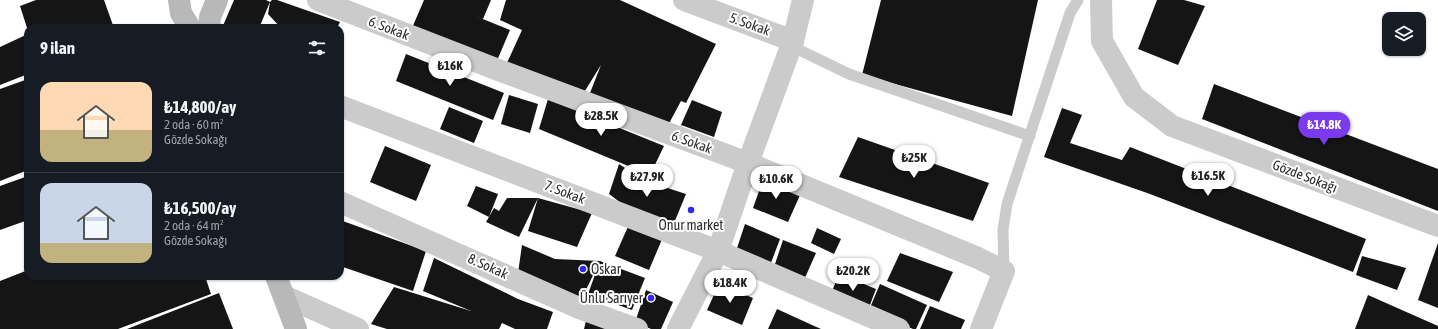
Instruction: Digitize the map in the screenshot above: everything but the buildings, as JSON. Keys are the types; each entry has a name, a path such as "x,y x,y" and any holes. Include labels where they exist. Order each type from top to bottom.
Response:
{"street":[{"path":"178,0 181,13 188,24"},
{"path":"209,24 217,0"},
{"name":"6. Sokak","path":"318,0 501,71 748,163 971,255 1004,271"},
{"name":"5. Sokak","path":"684,0 792,43"},
{"path":"678,329 718,251 748,163 792,43 803,0"},
{"name":"Gözde Sokağı","path":"1101,0 1102,41 1134,97 1172,126 1438,226"},
{"name":"7. Sokak","path":"344,108 718,251 899,329"},
{"name":"8. Sokak","path":"344,204 579,308 637,329"},
{"path":"980,329 1004,271"},
{"path":"280,286 296,329"},
{"path":"280,286 358,329"}],"lane":[{"path":"1004,271 1003,230 1007,204 1070,13 1078,0"},
{"path":"792,43 849,74 1030,136"}],"place":[{"name":"Onur market","path":"691,210"},
{"name":"Oskar","path":"583,269"},
{"name":"Ünlu Sarıyer","path":"651,298"}]}
